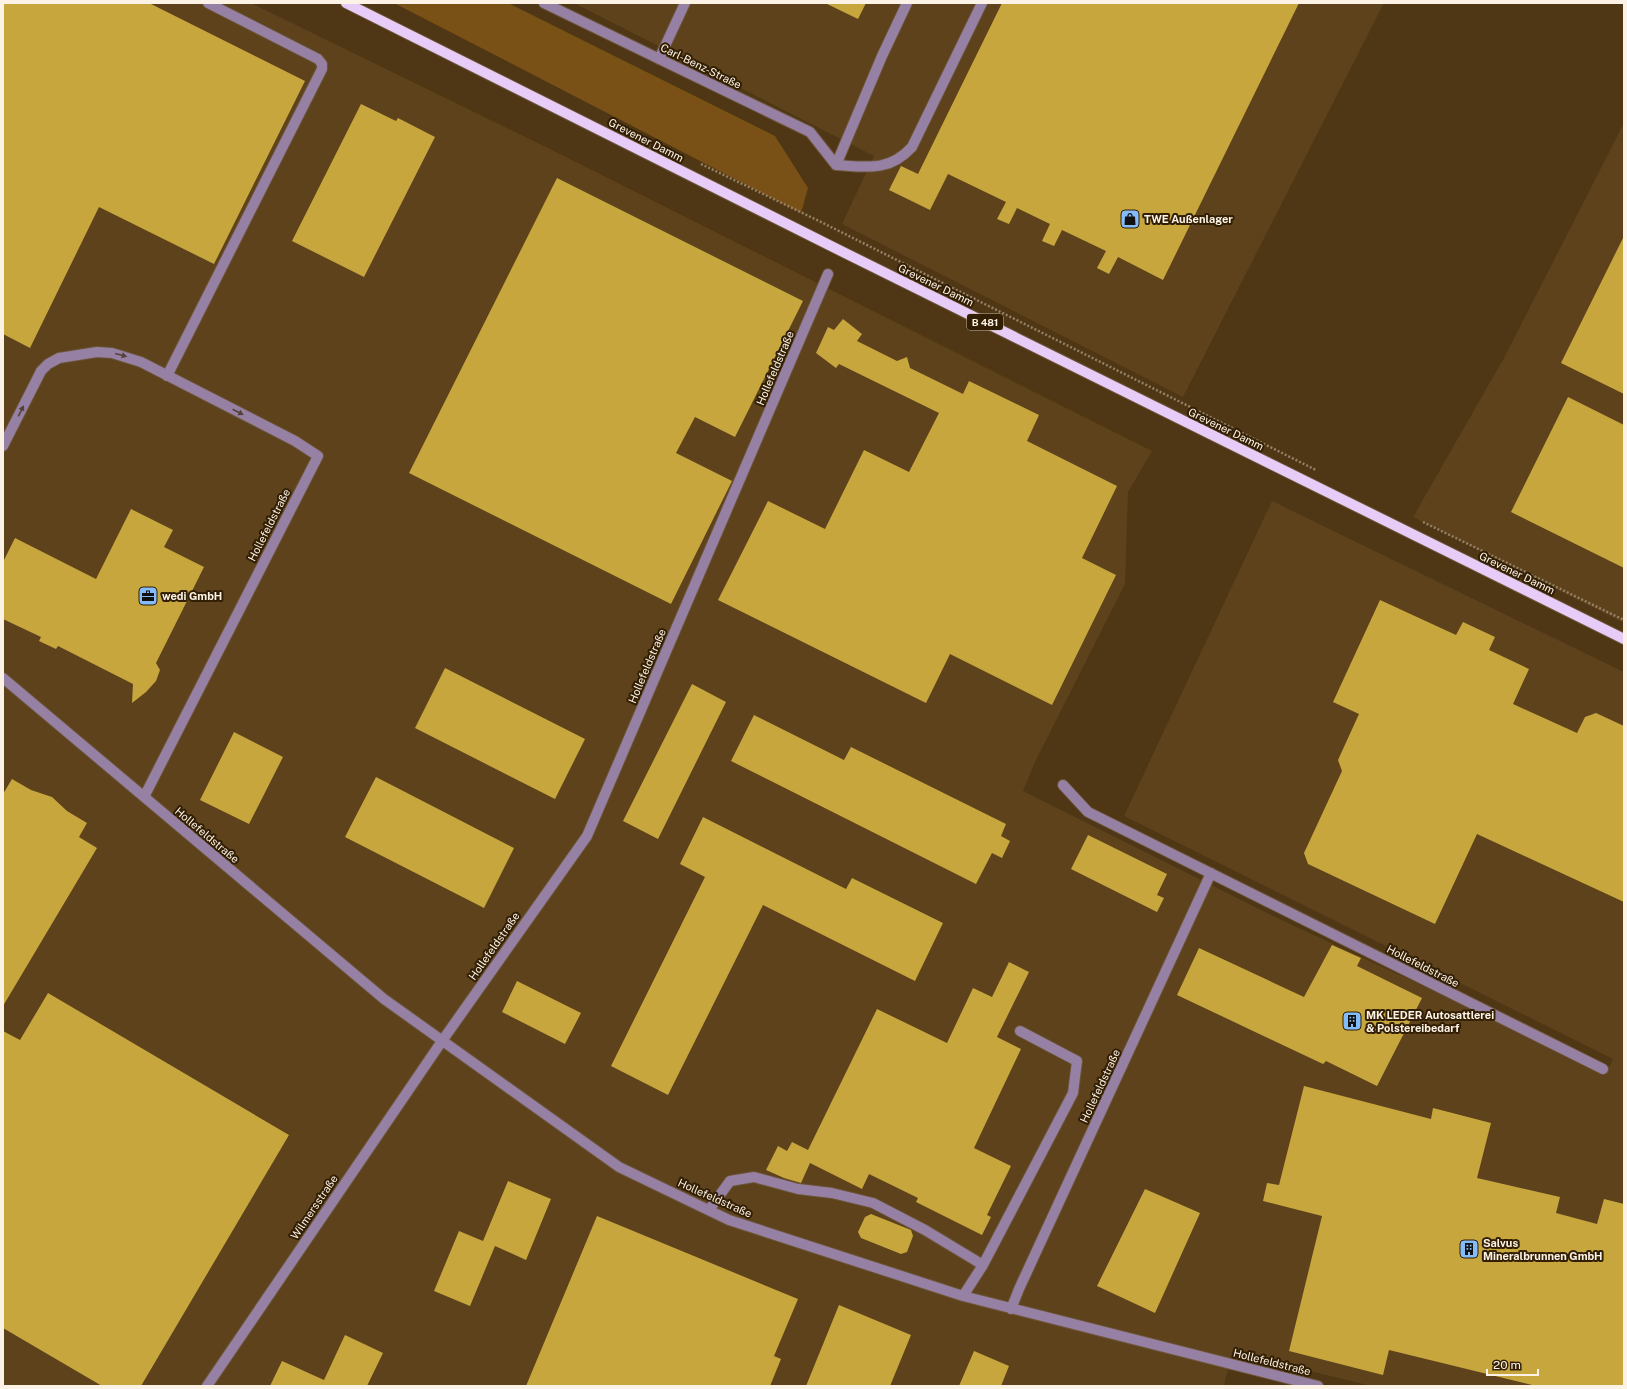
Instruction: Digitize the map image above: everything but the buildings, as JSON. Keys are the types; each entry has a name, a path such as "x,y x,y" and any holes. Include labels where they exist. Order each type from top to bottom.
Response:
{"main road":[{"name":"Grevener Damm","path":"346,3 839,250 1624,639"}],"street":[{"path":"3,446 41,371 48,364 59,358 97,352 112,353 141,362 167,376 322,69 322,64 318,59 208,3"},
{"name":"Carl-Benz-Straße","path":"544,3 810,132 836,164"},
{"path":"659,59 685,3"},
{"path":"907,3 882,56 836,164 879,167 904,156 912,146 982,3"},
{"name":"Hollefeldstraße","path":"442,1041 586,836 828,274"},
{"name":"Hollefeldstraße","path":"144,797 318,456 295,441 167,376"},
{"name":"Hollefeldstraße","path":"3,678 384,999 619,1167 729,1220 963,1296 1318,1386"},
{"name":"Hollefeldstraße","path":"1063,785 1088,812 1603,1069"},
{"name":"Hollefeldstraße","path":"1012,1308 1019,1289 1211,873"},
{"path":"963,1296 982,1265 1073,1093 1077,1061 1020,1031"},
{"name":"Wilmersstraße","path":"206,1386 442,1041"},
{"path":"709,1210 730,1181 754,1177 798,1189 832,1193 873,1203 925,1230 982,1265"}],"path":[{"path":"699,163 819,221 1320,471"},
{"path":"1417,520 1624,620"}],"shaded area":[{"path":"3,3 251,3 546,147 1152,451 1128,492 1125,584 1035,762 1023,791 1267,913 1472,1009 1606,1074 1613,1059 1124,816 1272,501 1624,672 1624,1386 1371,1386 1232,1352 1224,1386 3,1386"},
{"path":"394,3 508,3 775,136 808,188 801,213"},
{"path":"574,3 1384,3 1183,397 842,224 874,156"},
{"path":"1624,123 1624,623 1413,517 1505,356"}],"place":[{"name":"TWE Außenlager","path":"1130,219"},
{"name":"wedi GmbH","path":"148,596"},
{"name":"MK LEDER Autosattlerei & Polstereibedarf","path":"1352,1021"},
{"name":"Salvus Mineralbrunnen GmbH","path":"1469,1249"}]}
